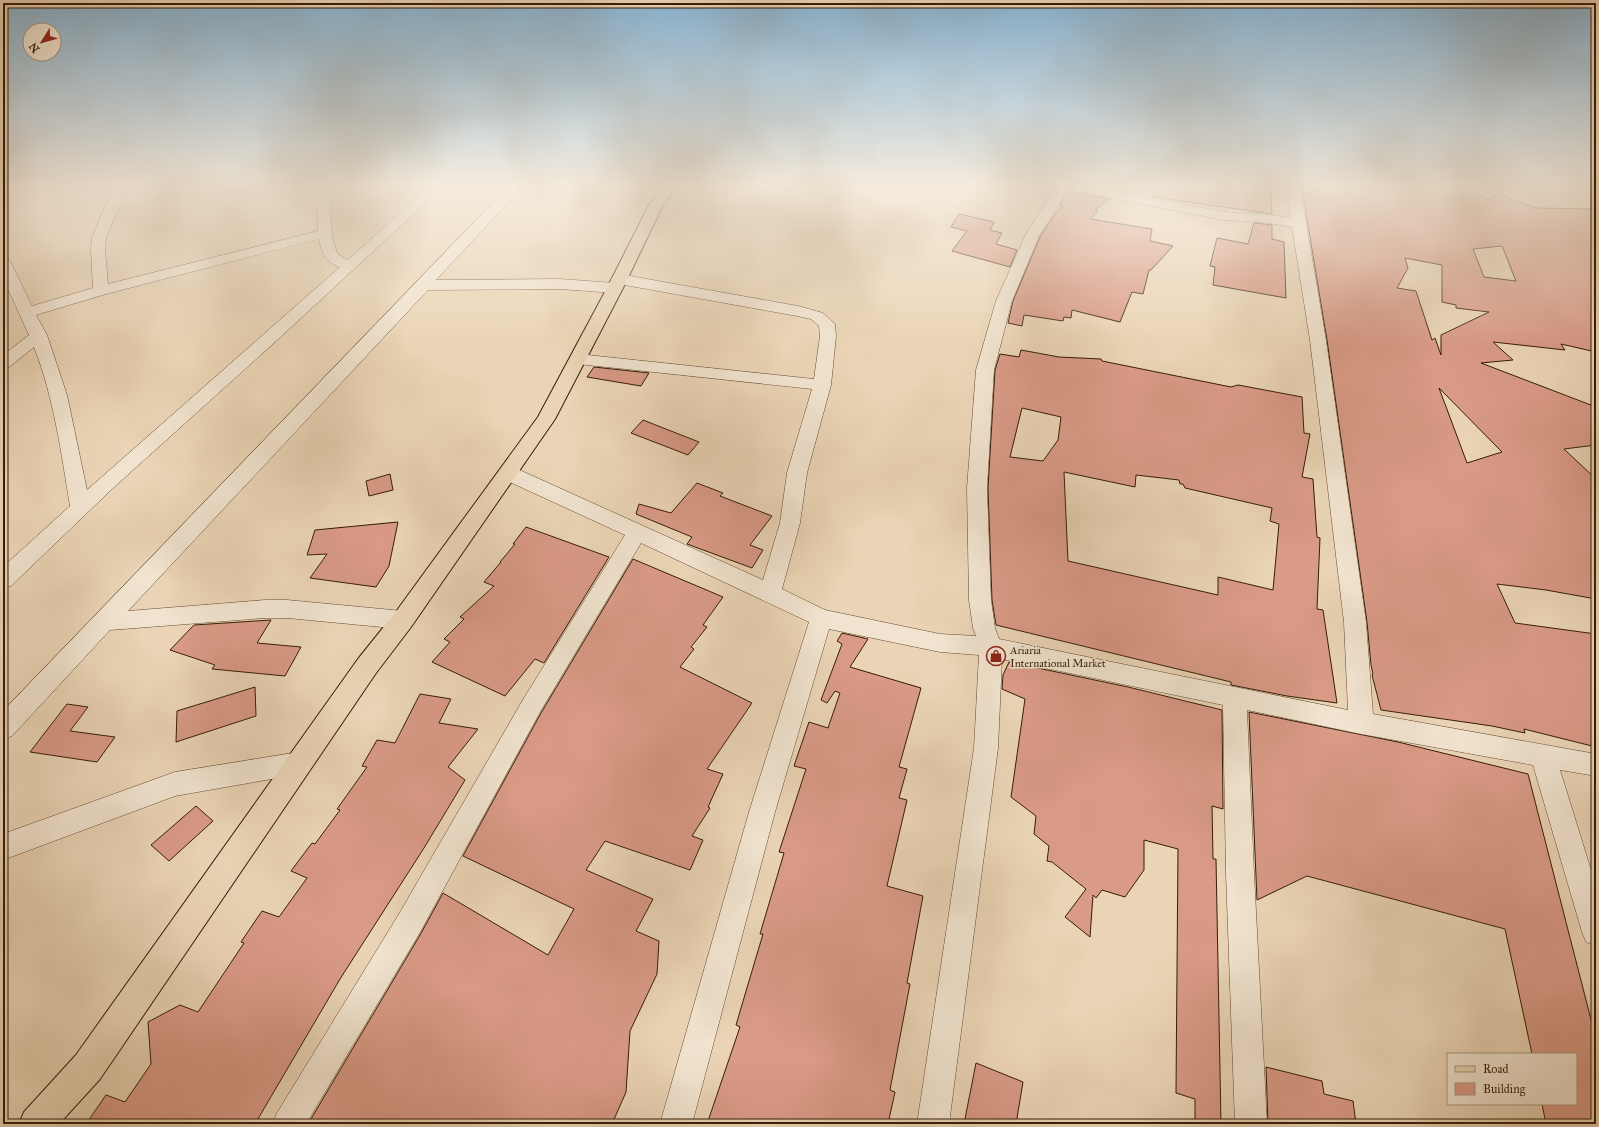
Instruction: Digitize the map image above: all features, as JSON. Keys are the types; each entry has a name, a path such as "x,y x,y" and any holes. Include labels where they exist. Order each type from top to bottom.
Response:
{"main road":[{"path":"36,1124 88,1067 367,666 403,620 546,419 638,241"}],"street":[{"path":"99,241 101,291"},
{"path":"19,306 101,291 297,241"},
{"path":"327,241 327,247 331,255 339,262 351,265"},
{"path":"3,580 80,508 378,241"},
{"path":"3,728 464,241"},
{"path":"933,1124 986,748 992,647 984,628 980,600 977,488 985,370 1004,301 1030,241"},
{"path":"1302,241 1318,340 1355,622 1361,723"},
{"path":"3,261 19,306 39,335 48,360 64,421 80,508"},
{"path":"421,285 617,284 798,311 818,316 827,324 828,336 822,385 797,473 790,523 770,593"},
{"path":"3,363 39,335"},
{"path":"578,359 822,385"},
{"path":"508,473 770,593 821,618 940,643 992,647 1361,723 1543,755 1596,766"},
{"path":"288,1124 409,924 532,705 637,532"},
{"path":"103,622 266,609 287,609 403,620"},
{"path":"676,1124 762,812 821,618"},
{"path":"1236,697 1240,865 1251,1124"},
{"path":"1543,755 1596,932"},
{"path":"3,847 175,784 300,763"}],"building":[{"path":"960,241 998,241 996,244 1017,250 1010,267 952,251"},
{"path":"1038,241 1150,241 1173,246 1151,270 1149,270 1143,294 1132,292 1120,322 1072,310 1071,318 1064,317 1063,321 1024,315 1022,326 1008,323 1013,301"},
{"path":"1216,241 1230,241 1248,244 1249,241 1284,242 1286,298 1213,285 1215,267 1210,266"},
{"path":"1311,241 1596,241 1596,352 1561,344 1565,350 1493,342 1513,360 1481,363 1596,407 1596,445 1564,449 1596,479 1596,599 1546,590 1497,584 1515,623 1596,634 1596,747 1524,729 1525,733 1492,726 1381,710 1372,675 1367,622 1327,340","holes":["1502,246 1516,281 1484,277 1473,249","1405,258 1442,265 1442,302 1456,305 1456,308 1489,312 1441,335 1441,355 1435,338 1432,340 1416,291 1397,288 1408,268","1439,388 1502,452 1467,463"]},
{"path":"1021,350 1059,357 1101,359 1102,361 1231,387 1238,385 1302,397 1304,433 1310,434 1302,477 1313,479 1317,537 1320,538 1317,609 1323,610 1337,703 1287,696 1231,685 1231,682 996,625 992,600 988,488 995,370 1000,354 1019,357","holes":["1022,408 1061,417 1058,440 1043,461 1010,457","1064,472 1135,487 1136,475 1179,480 1180,484 1183,484 1185,488 1272,508 1270,521 1279,524 1273,590 1218,577 1218,595 1068,561"]},
{"path":"594,367 649,373 641,386 587,377"},
{"path":"643,420 699,442 688,455 631,433"},
{"path":"390,474 393,490 369,496 366,481"},
{"path":"697,483 723,493 720,496 772,516 750,545 763,550 752,568 687,544 692,537 636,514 639,504 671,513"},
{"path":"398,522 389,566 376,587 310,578 327,554 307,555 315,530"},
{"path":"526,527 609,557 544,663 535,659 505,696 432,662 450,642 444,639 464,619 460,617 494,586 484,582 515,544 513,544"},
{"path":"633,559 723,597 703,625 707,627 691,647 694,649 680,667 752,703 707,769 723,774 708,807 710,808 692,836 703,840 690,870 605,841 586,870 653,899 636,931 659,941 657,974 630,1031 626,1092 612,1124 308,1124 420,935 443,893 548,955 574,909 463,856 541,713"},
{"path":"271,620 257,643 301,647 285,676 212,669 215,665 170,650 194,625"},
{"path":"842,633 868,639 850,667 921,688 899,767 907,769 899,798 907,800 887,886 923,896 907,983 910,984 890,1090 895,1092 888,1124 707,1124 740,1027 736,1025 763,934 760,934 784,853 779,852 806,769 794,766 809,722 828,728 840,693 835,691 827,703 821,700 842,644 837,641"},
{"path":"1009,662 1128,687 1222,710 1223,809 1212,806 1213,859 1216,859 1221,1124 1195,1124 1195,1099 1176,1093 1178,849 1144,840 1144,870 1125,897 1102,890 1096,898 1093,895 1090,937 1065,917 1086,889 1052,862 1047,861 1049,846 1034,834 1036,816 1011,797 1025,699 1002,689 1003,675"},
{"path":"255,687 256,716 176,742 177,711"},
{"path":"420,694 451,699 439,723 478,729 448,767 465,780 424,848 340,979 255,1124 86,1124 106,1095 125,1102 151,1064 148,1022 180,1005 198,1012 244,943 241,942 262,911 279,917 307,878 291,871 312,843 315,844 340,810 337,809 367,767 362,766 377,740 395,743"},
{"path":"67,704 88,707 70,731 115,737 97,762 30,752"},
{"path":"1249,712 1398,742 1528,774 1596,1039 1596,1124 1546,1124 1542,1105 1577,1105 1577,1053 1532,1053 1505,929 1307,876 1257,900"},
{"path":"196,806 213,821 169,861 151,845"},
{"path":"976,1063 1023,1082 1016,1124 964,1124"},
{"path":"1266,1067 1322,1081 1324,1094 1353,1101 1356,1124 1268,1124"}],"place":[{"name":"Ariaria International Market","path":"996,656"}]}
